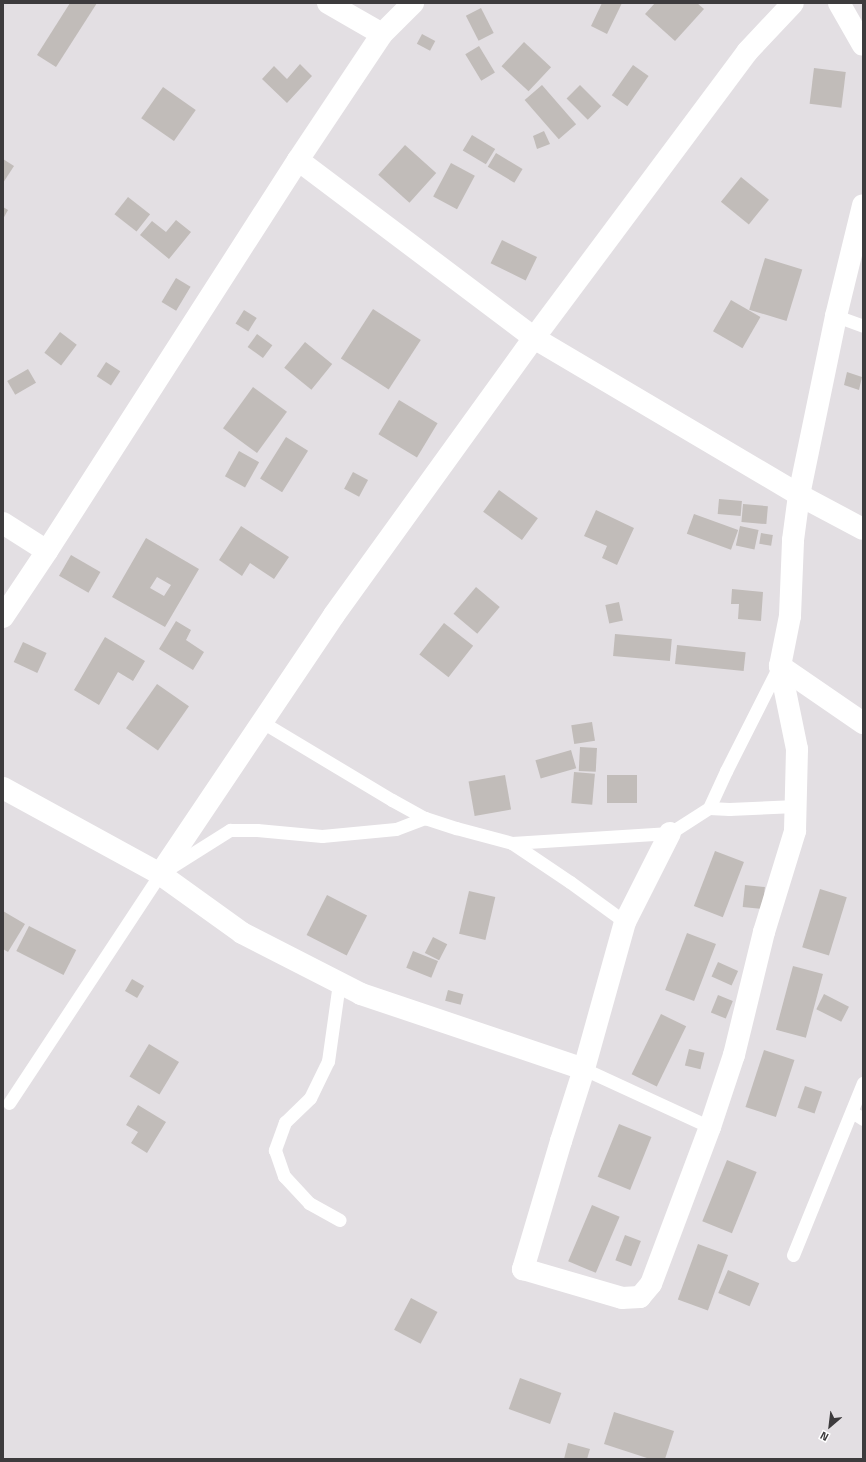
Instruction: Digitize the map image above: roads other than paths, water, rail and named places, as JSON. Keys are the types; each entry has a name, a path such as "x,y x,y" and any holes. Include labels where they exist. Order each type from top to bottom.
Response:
{"street":[{"path":"328,3 382,34"},
{"path":"3,617 298,160 382,34 413,3"},
{"path":"160,874 334,615 534,338 747,52 793,3"},
{"path":"840,3 863,45"},
{"path":"298,160 534,338 799,495 863,529"},
{"path":"670,833 625,922 584,1069 561,1141 524,1269 622,1298 640,1297 651,1284 710,1127 734,1055 764,932 796,831 797,750 780,666 790,616 793,540 799,495 836,316 863,205"},
{"path":"3,523 47,551"},
{"path":"780,666 863,723"},
{"path":"3,788 160,874 242,932 361,994 584,1069"}],"lane":[{"path":"836,316 863,326"},
{"path":"262,722 392,800 425,818 456,828 512,843 670,833 709,808 726,771 780,666"},
{"path":"709,808 729,809 796,806"},
{"path":"9,1103 160,874 230,830 257,830 322,836 396,829 425,818"},
{"path":"512,843 570,882 625,922"},
{"path":"339,983 328,1061 310,1098 285,1122 275,1150 284,1176 309,1203 340,1220"},
{"path":"584,1069 710,1127"},
{"path":"793,1255 858,1115 863,1083"}]}
